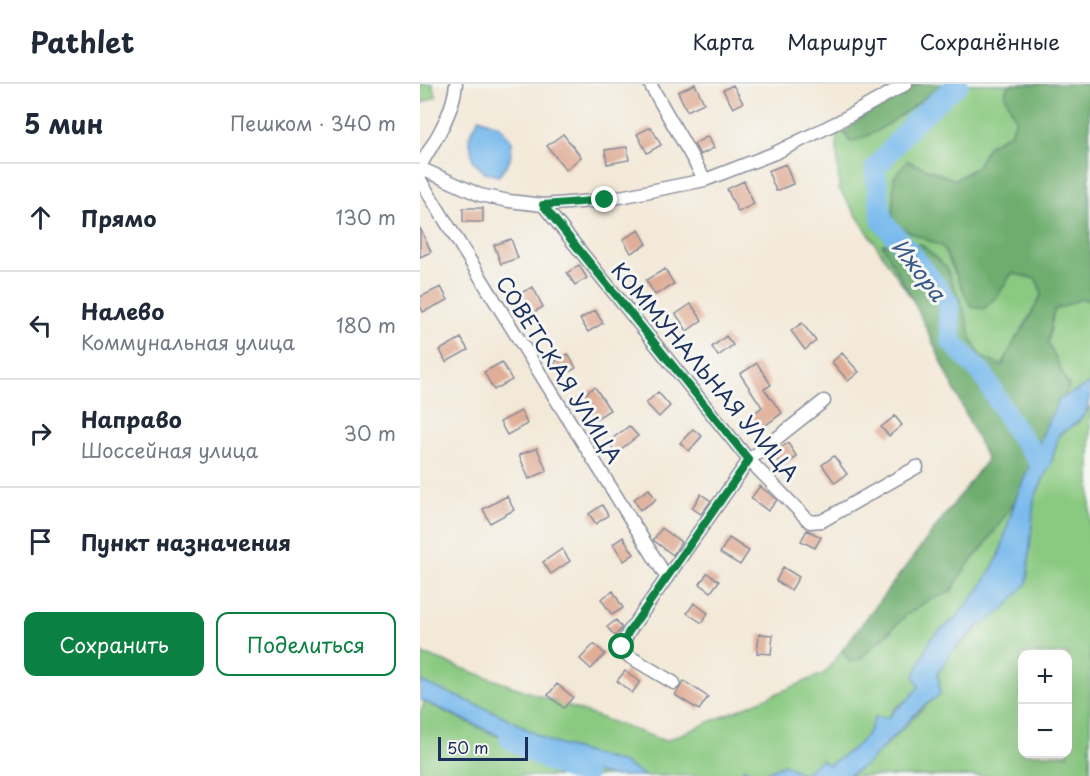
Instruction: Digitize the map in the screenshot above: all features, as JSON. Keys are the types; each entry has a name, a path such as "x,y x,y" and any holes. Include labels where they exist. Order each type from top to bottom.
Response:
{"street":[{"path":"456,84 454,99 443,127 420,167 480,195 543,205 605,200 705,180 774,153 826,128 906,84"},
{"path":"650,84 705,180"},
{"name":"СОВЕТСКАЯ УЛИЦА","path":"420,180 668,578"},
{"name":"КОММУНАЛЬНАЯ УЛИЦА","path":"543,205 749,460 810,522 822,521 917,467"},
{"path":"674,683 625,654 622,647 628,633 749,460 824,401"}],"green space":[{"path":"420,84 432,84 437,96 420,104"},
{"path":"917,84 943,84 885,126 861,139 850,142 844,133 859,119"},
{"path":"943,84 1013,84 1007,87 1005,95 1016,119 1011,133 989,145 976,167 955,180 907,161 893,224 943,247 958,275 998,295 1012,273 1036,279 1042,293 1002,366 981,357 971,340 964,310 883,244 914,302 839,189 836,123 850,141 861,138 898,117"},
{"path":"1013,84 1089,84 1090,300 1081,299 1054,310 1048,343 1069,387 1048,422 1015,501 984,546 966,567 951,592 929,600 905,616 860,659 850,662 842,650 987,460 914,302 882,244 921,244 946,267 964,310 972,340 981,357 1002,366 1042,293 1036,279 1012,273 998,295 984,309 971,307 943,247 892,224 894,177 907,161 955,180 976,168 989,145 1011,133 1016,119 1005,95 1007,87"},
{"path":"1081,299 1090,300 1090,384 1060,399 1069,386 1048,343 1054,310"},
{"path":"1090,407 1090,776 849,776 873,757 940,694 938,673 950,654 1027,583 1034,499 1052,460 1059,434 1077,423"},
{"path":"1015,501 999,556 980,589 956,618 931,638 919,686 914,696 896,707 888,718 871,730 854,749 829,765 803,775 784,764 763,774 744,769 742,776 645,776 623,763 550,742 503,716 422,682 420,653 665,741 825,673 842,650 850,662 887,635 905,616 929,600 951,592 966,567 984,546"},
{"path":"425,702 529,751 558,762 614,776 420,776 420,712"}],"water":[{"path":"479,118 500,126 512,142 510,160 499,176 485,173 473,161 469,137"},
{"path":"1090,384 1087,409 1080,419 1059,434 1052,460 1034,499 1027,583 1003,610 974,630 950,654 938,673 940,694 921,708 866,765 848,776 742,776 744,769 763,774 784,764 803,775 821,760 829,765 863,739 875,717 888,718 913,695 919,686 914,676 931,638 956,618 980,589 999,556 1015,501 1060,399"},
{"path":"420,681 503,716 550,742 623,763 645,776 613,776 587,770 538,753 420,700"}],"building":[{"path":"695,84 704,103 687,111 678,92"},
{"path":"733,85 743,103 733,108 723,90"},
{"path":"651,127 661,145 647,153 637,134"},
{"path":"563,134 581,157 566,170 547,146"},
{"path":"708,136 714,148 700,155 694,144"},
{"path":"627,147 629,160 607,164 605,150"},
{"path":"786,164 793,184 776,191 768,171"},
{"path":"744,181 754,204 738,212 727,189"},
{"path":"463,208 483,208 483,222 463,222"},
{"path":"420,228 431,252 420,257"},
{"path":"639,230 647,244 631,253 623,239"},
{"path":"511,239 518,258 501,264 494,245"},
{"path":"579,265 587,278 575,285 567,273"},
{"path":"665,269 674,284 655,295 646,280"},
{"path":"441,287 448,300 423,312 420,297"},
{"path":"533,287 543,307 529,315 518,294"},
{"path":"691,304 702,320 687,331 676,314"},
{"path":"595,310 603,323 588,332 580,319"},
{"path":"802,323 816,341 805,350 791,331"},
{"path":"726,336 733,345 718,356 712,347"},
{"path":"461,338 468,350 446,362 440,350"},
{"path":"842,353 859,372 848,381 832,362"},
{"path":"568,354 576,368 562,376 554,362"},
{"path":"502,362 512,380 494,390 484,372"},
{"path":"757,363 771,385 764,389 782,413 758,431 748,418 762,407 740,374"},
{"path":"595,387 610,410 591,422 576,400"},
{"path":"658,392 670,406 659,417 646,403"},
{"path":"521,411 527,424 507,435 500,422"},
{"path":"895,416 902,425 889,436 881,427"},
{"path":"629,426 638,436 616,453 608,442"},
{"path":"693,429 702,436 689,451 680,443"},
{"path":"788,443 797,457 782,467 773,453"},
{"path":"537,448 547,471 529,479 519,455"},
{"path":"834,456 847,474 835,483 822,465"},
{"path":"760,486 777,500 768,511 751,498"},
{"path":"649,489 656,500 640,510 634,499"},
{"path":"701,494 711,501 701,514 692,508"},
{"path":"507,496 514,510 490,523 483,509"},
{"path":"602,505 608,515 596,524 589,514"},
{"path":"662,528 681,542 673,555 653,540"},
{"path":"807,530 821,537 815,548 801,541"},
{"path":"623,537 634,554 624,561 613,544"},
{"path":"729,538 749,551 740,565 720,553"},
{"path":"562,549 570,561 551,574 543,562"},
{"path":"783,567 799,577 791,590 776,581"},
{"path":"707,573 719,581 711,592 700,584"},
{"path":"613,591 623,608 612,615 601,599"},
{"path":"694,603 708,613 702,623 687,613"},
{"path":"616,620 622,628 615,636 607,627"},
{"path":"759,634 773,635 771,654 757,653"},
{"path":"594,644 605,654 591,669 580,659"},
{"path":"625,671 640,682 632,693 617,681"},
{"path":"684,681 708,697 699,710 675,695"},
{"path":"557,684 573,697 564,708 548,695"}],"waterway":[{"name":"Ижора","path":"958,84 913,123 875,169 882,221 914,257 948,302 951,341 984,376 1014,428 1040,462"},
{"name":"Ижора","path":"510,739 545,759 585,776"}],"route":[{"path":"605,200 543,205 749,460 628,633 622,647"}]}
